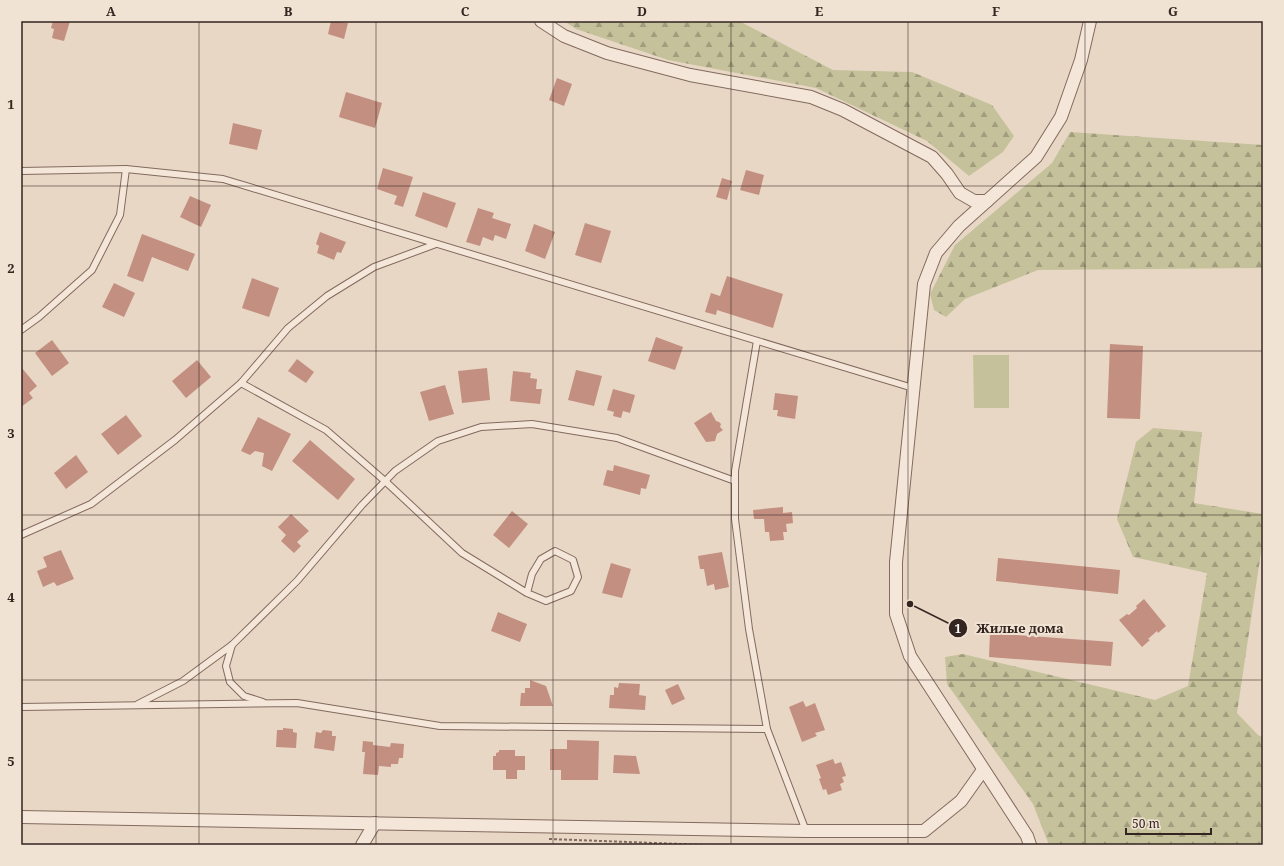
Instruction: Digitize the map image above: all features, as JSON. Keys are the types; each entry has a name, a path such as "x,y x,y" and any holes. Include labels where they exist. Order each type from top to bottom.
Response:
{"street":[{"path":"542,21 564,36 606,53 690,75 811,97 843,110 932,157 947,174 960,193 974,201 987,201"},
{"path":"1030,845 1027,836 910,656 896,614 896,562 924,284 936,253 959,226 1036,157 1061,117 1081,60 1090,21"},
{"path":"21,817 806,831 924,830 961,801 983,770"},
{"path":"362,845 375,823"}],"lane":[{"path":"21,330 39,317 92,270 120,215 126,169"},
{"path":"21,171 126,169 223,179 913,388"},
{"path":"21,535 91,504 175,440 241,383 288,328 327,296 374,267 436,244"},
{"path":"757,341 735,471 735,519 749,629 767,729 806,831"},
{"path":"241,383 326,430 385,481 462,553 527,593 546,601 571,591 578,577 573,560 555,551 541,559 532,574 527,593"},
{"path":"137,705 183,681 232,645 296,581 362,505 395,471 438,441 481,427 532,424 617,438 735,480"},
{"path":"232,645 226,666 230,682 244,696 269,704"},
{"path":"21,706 297,703 440,726 767,729"}],"green space":[{"path":"564,21 739,21 833,70 912,72 992,105 1014,136 1003,152 969,176 927,141 816,88 668,60 576,29"},
{"path":"1070,132 1263,145 1263,268 1038,270 965,299 946,317 934,310 930,294 955,245 1052,163"},
{"path":"973,355 1009,355 1009,408 974,408"},
{"path":"1153,428 1202,432 1194,503 1263,514 1263,539 1237,713 1258,735 1263,737 1263,845 1049,845 1033,804 947,684 945,657 963,654 1155,700 1188,686 1207,573 1133,557 1117,519 1136,442"}],"building":[{"path":"53,21 70,21 64,41 52,38 54,29 51,28"},
{"path":"331,21 348,23 344,39 328,34"},
{"path":"557,78 572,84 564,106 549,100"},
{"path":"346,92 382,103 375,128 339,117"},
{"path":"233,123 262,130 257,150 229,144"},
{"path":"383,168 413,177 403,207 394,204 397,196 377,189"},
{"path":"746,170 764,175 759,195 740,190"},
{"path":"722,178 732,181 727,200 716,197"},
{"path":"423,192 456,203 447,228 415,216"},
{"path":"190,196 211,205 201,227 180,217"},
{"path":"478,208 494,213 492,218 511,224 506,239 495,235 493,241 483,237 480,246 466,242"},
{"path":"585,223 611,231 601,263 575,255"},
{"path":"534,224 555,232 545,259 525,251"},
{"path":"320,232 346,242 341,253 337,252 334,260 317,253 319,246 316,244"},
{"path":"142,234 195,254 188,271 152,257 143,282 127,276"},
{"path":"727,276 783,294 773,328 717,310 716,315 705,312 711,293 720,296"},
{"path":"252,278 279,288 269,317 242,308"},
{"path":"114,283 135,293 124,317 102,307"},
{"path":"656,337 683,347 675,370 648,361"},
{"path":"52,340 69,363 52,376 35,353"},
{"path":"1110,344 1143,346 1140,419 1107,418"},
{"path":"297,359 314,372 306,383 288,371"},
{"path":"197,360 211,377 186,398 172,381"},
{"path":"21,367 37,386 29,393 33,398 21,407"},
{"path":"487,368 490,400 462,403 458,371"},
{"path":"576,370 602,376 594,406 568,400"},
{"path":"513,371 531,373 530,378 537,379 536,389 542,389 540,404 510,401"},
{"path":"445,385 454,414 429,421 420,392"},
{"path":"613,389 635,395 630,413 623,411 621,418 613,416 614,412 607,410"},
{"path":"775,393 798,396 795,419 777,416 778,410 773,410"},
{"path":"711,412 716,421 721,424 720,427 723,430 717,434 715,441 706,442 694,423"},
{"path":"126,415 142,436 118,455 101,434"},
{"path":"258,417 291,434 272,471 262,466 264,453 255,451 250,455 241,451"},
{"path":"310,440 355,479 338,500 292,461"},
{"path":"76,455 88,472 66,489 54,473"},
{"path":"614,465 650,475 646,489 641,488 640,495 603,485 607,470 613,471"},
{"path":"783,507 783,513 792,512 793,523 786,524 787,532 783,532 784,540 770,541 769,532 765,532 764,519 754,519 753,510"},
{"path":"512,511 528,524 509,548 493,535"},
{"path":"291,514 309,531 297,542 301,546 294,553 281,541 286,535 278,527"},
{"path":"61,550 74,579 57,586 54,582 43,587 37,571 47,567 43,557"},
{"path":"722,552 729,587 715,590 714,584 707,586 704,569 700,569 698,556"},
{"path":"998,558 1120,570 1118,594 996,581"},
{"path":"611,563 631,569 622,598 602,593"},
{"path":"1144,599 1166,626 1158,633 1157,631 1142,647 1119,620 1127,614 1129,615"},
{"path":"498,612 527,624 520,642 491,631"},
{"path":"990,633 1113,642 1111,666 989,657"},
{"path":"530,680 546,686 553,706 520,706 521,693 525,693 525,688 530,688"},
{"path":"619,683 640,684 639,695 646,696 645,710 609,708 610,695 614,695 614,687 618,688"},
{"path":"678,684 685,699 672,705 665,690"},
{"path":"803,701 806,707 815,703 825,730 815,733 817,736 802,742 789,707"},
{"path":"283,728 293,729 293,732 297,733 296,748 276,747 277,730 283,730"},
{"path":"323,730 332,731 332,736 336,736 334,751 314,748 316,732 321,733"},
{"path":"567,740 599,741 598,780 561,780 561,770 550,770 550,749 567,749"},
{"path":"363,741 373,742 373,745 390,747 391,743 404,744 403,758 399,758 398,764 391,764 391,767 379,766 378,775 363,774 365,752 362,752"},
{"path":"499,750 515,750 515,756 525,756 525,770 517,770 517,779 506,779 506,770 493,770 493,756 496,756 496,753 499,752"},
{"path":"614,755 636,756 640,774 613,773"},
{"path":"833,759 835,764 841,762 846,776 842,777 844,782 840,784 842,790 828,795 826,789 823,790 819,779 821,778 816,765"}],"place":[{"name":"Жилые дома","path":"910,604"}]}
